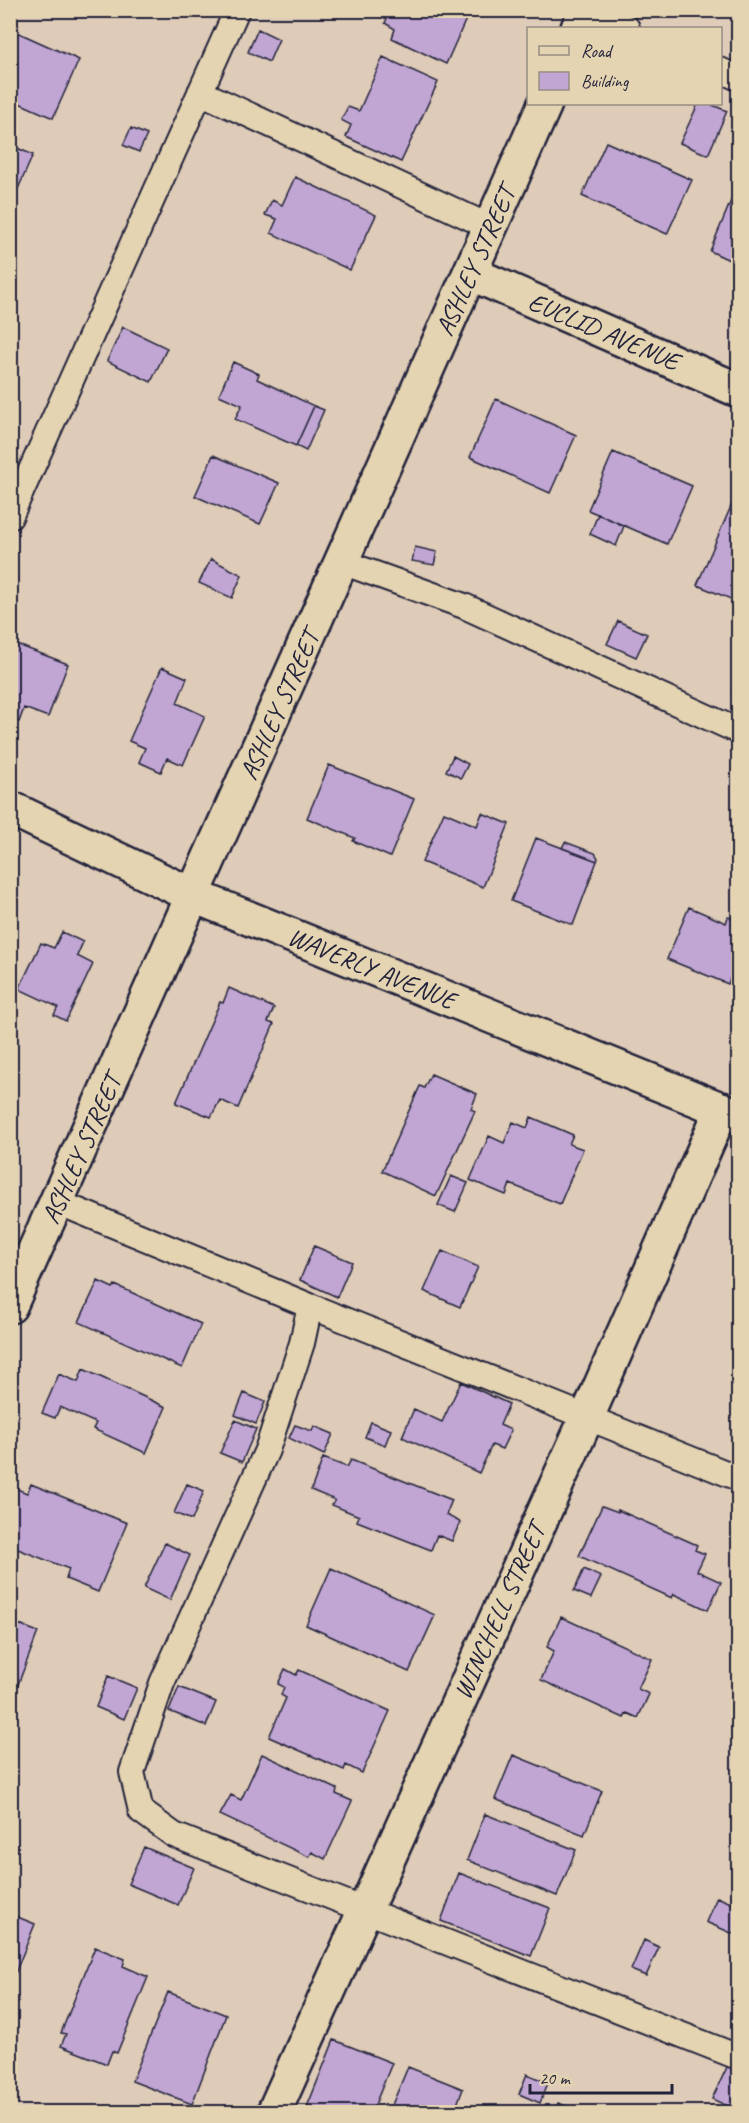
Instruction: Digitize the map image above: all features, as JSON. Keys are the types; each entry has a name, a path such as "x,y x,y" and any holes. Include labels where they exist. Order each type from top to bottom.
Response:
{"street":[{"path":"578,27 587,10"},
{"name":"ASHLEY STREET","path":"10,1306 545,105"},
{"name":"EUCLID AVENUE","path":"470,273 738,390"},
{"name":"WAVERLY AVENUE","path":"10,808 194,896 730,1113"},
{"name":"WINCHELL STREET","path":"274,2112 587,1417 730,1113"}],"lane":[{"path":"10,517 237,10"},
{"path":"587,10 625,27"},
{"path":"722,71 738,78"},
{"path":"200,92 490,227"},
{"path":"342,562 464,606 738,731"},
{"path":"57,1202 738,1478"},
{"path":"310,1306 302,1343 267,1450 162,1683 132,1772 141,1811 174,1835 738,2056"}],"building":[{"path":"391,10 402,12 402,10 470,10 446,64 392,38 395,29 385,23"},
{"path":"10,29 79,60 53,118 10,99"},
{"path":"258,29 279,39 269,62 248,52"},
{"path":"383,57 438,82 401,162 346,137 351,125 341,120 348,107 359,111"},
{"path":"698,105 712,105 727,111 708,155 680,143"},
{"path":"131,128 147,135 139,152 123,145"},
{"path":"606,142 692,180 667,234 582,196"},
{"path":"10,145 33,155 10,207"},
{"path":"295,177 376,215 350,270 271,233 277,219 265,215 272,200 282,205"},
{"path":"735,191 738,192 738,264 710,251"},
{"path":"123,327 167,348 151,382 107,361"},
{"path":"233,362 259,374 257,379 314,406 296,446 235,419 242,405 219,395"},
{"path":"496,399 576,435 550,493 470,457"},
{"path":"314,406 324,410 306,451 296,446"},
{"path":"613,452 692,486 667,544 588,510"},
{"path":"213,455 279,483 260,524 195,496"},
{"path":"732,504 738,507 738,602 697,585"},
{"path":"598,514 624,526 616,546 590,534"},
{"path":"415,547 437,552 434,565 412,561"},
{"path":"211,559 242,575 232,598 199,583"},
{"path":"618,621 647,634 636,657 607,644"},
{"path":"10,642 68,664 48,717 24,708 19,722 10,719"},
{"path":"162,667 187,678 177,703 205,716 183,765 167,758 161,772 139,762 145,748 129,741"},
{"path":"738,681 738,697 732,695"},
{"path":"453,756 468,764 461,778 446,771"},
{"path":"329,765 414,799 390,857 353,841 355,838 307,818"},
{"path":"444,812 477,826 482,813 509,824 483,887 422,862"},
{"path":"536,838 597,861 573,925 511,901"},
{"path":"565,842 595,853 597,861 562,848"},
{"path":"689,907 726,923 728,917 738,920 738,958 728,984 667,959"},
{"path":"62,932 83,942 77,956 93,964 66,1021 54,1015 58,1007 19,989 41,943 54,948"},
{"path":"229,988 274,1008 268,1022 274,1024 238,1108 220,1100 211,1117 176,1103 220,1002 223,1003"},
{"path":"431,1074 477,1094 471,1109 475,1111 436,1196 382,1171 420,1086 424,1088"},
{"path":"531,1117 573,1135 569,1144 583,1149 560,1204 510,1184 506,1195 470,1180 489,1136 504,1143 513,1122 527,1128"},
{"path":"451,1176 468,1183 455,1212 438,1205"},
{"path":"314,1246 352,1262 337,1297 300,1280"},
{"path":"442,1251 478,1267 460,1307 424,1291"},
{"path":"98,1281 113,1288 115,1285 201,1324 182,1368 79,1322"},
{"path":"83,1369 166,1407 146,1453 93,1429 96,1423 60,1407 55,1418 42,1413 59,1374 78,1382"},
{"path":"461,1382 509,1404 500,1425 511,1430 502,1449 492,1445 479,1473 402,1437 414,1409 442,1422"},
{"path":"244,1393 265,1402 256,1424 235,1415"},
{"path":"235,1420 256,1429 242,1462 220,1453"},
{"path":"371,1422 391,1430 385,1445 365,1437"},
{"path":"295,1425 312,1431 314,1426 333,1434 324,1455 289,1438"},
{"path":"323,1458 347,1467 351,1460 452,1500 446,1515 460,1522 452,1541 437,1535 431,1550 357,1521 359,1516 332,1505 335,1500 311,1490"},
{"path":"31,1484 127,1523 98,1592 66,1579 69,1569 10,1546 10,1492 12,1487 27,1493"},
{"path":"187,1484 204,1491 192,1520 174,1513"},
{"path":"602,1506 618,1512 618,1510 697,1545 695,1550 705,1554 697,1571 721,1582 708,1610 674,1594 672,1598 579,1556"},
{"path":"165,1543 190,1555 170,1600 144,1588"},
{"path":"331,1568 435,1615 409,1672 306,1625"},
{"path":"584,1569 601,1577 591,1598 574,1591"},
{"path":"561,1617 652,1659 638,1689 649,1694 638,1718 627,1713 624,1718 541,1680 554,1651 547,1647"},
{"path":"10,1621 38,1632 17,1687 10,1684"},
{"path":"285,1669 296,1675 299,1670 390,1711 362,1773 346,1765 344,1770 269,1737 286,1698 281,1695 284,1687 278,1684"},
{"path":"108,1676 137,1688 124,1719 96,1707"},
{"path":"179,1687 216,1702 206,1726 169,1711"},
{"path":"262,1754 337,1789 336,1794 352,1801 325,1859 312,1852 309,1857 220,1815 231,1795 241,1800"},
{"path":"513,1755 602,1791 584,1835 495,1799"},
{"path":"485,1814 576,1850 557,1896 467,1860"},
{"path":"144,1847 194,1868 178,1905 128,1884"},
{"path":"459,1873 550,1908 531,1956 441,1921"},
{"path":"717,1897 738,1906 736,1935 706,1922"},
{"path":"10,1914 35,1924 10,1986"},
{"path":"644,1940 659,1947 646,1976 631,1970"},
{"path":"95,1947 125,1959 123,1966 148,1977 117,2053 112,2051 107,2064 61,2046 66,2034 61,2033"},
{"path":"168,1992 226,2015 192,2104 132,2081"},
{"path":"334,2040 392,2063 372,2112 305,2112"},
{"path":"729,2063 738,2067 738,2111 712,2099"},
{"path":"408,2067 463,2089 454,2112 389,2112"},
{"path":"527,2074 548,2083 540,2103 519,2094"},
{"path":"558,2103 583,2112 555,2112"}]}
